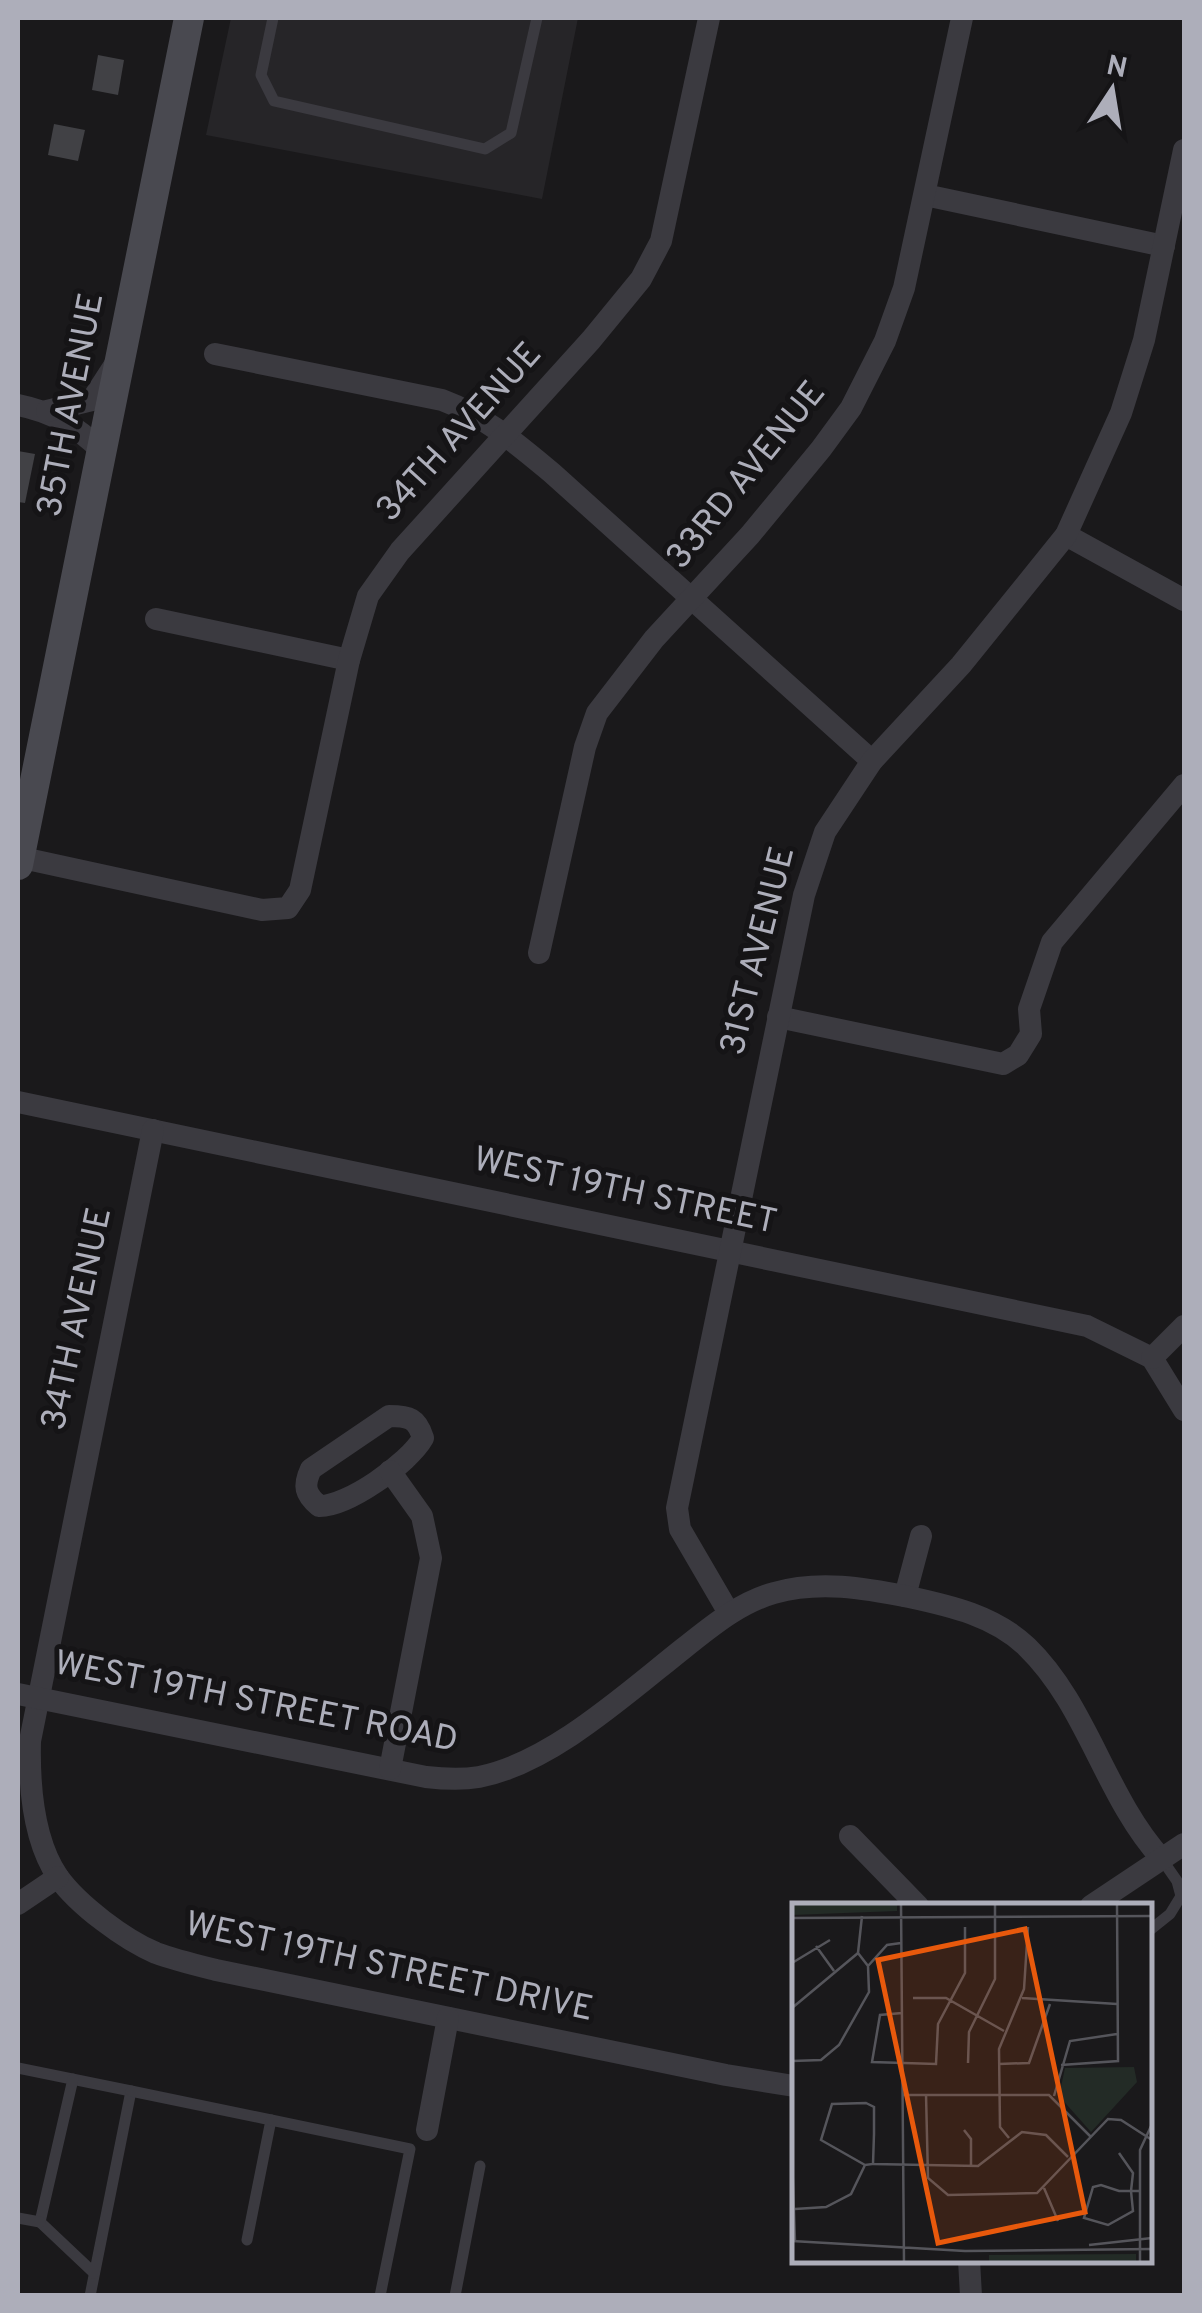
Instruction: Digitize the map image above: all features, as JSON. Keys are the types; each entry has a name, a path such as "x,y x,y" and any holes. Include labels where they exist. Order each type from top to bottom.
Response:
{"main road":[{"name":"35TH AVENUE","path":"18,860 189,18"}],"street":[{"name":"34TH AVENUE","path":"18,860 262,910 288,908 300,890 349,660 368,596 383,573 604,325 640,279 662,241 709,18"},
{"name":"33RD AVENUE","path":"539,953 585,746 597,713 654,639 786,492 851,408 886,340 904,288 962,18"},
{"name":"31ST AVENUE","path":"729,1613 680,1529 677,1508 804,895 824,832 872,761 961,665 1066,536 1121,413 1144,340 1184,150"},
{"path":"925,194 1164,246"},
{"path":"215,354 442,400 469,410 505,434 872,761"},
{"path":"47,411 92,400 119,358"},
{"path":"18,405 47,411 78,428 102,451"},
{"path":"1066,536 1184,600"},
{"path":"156,618 349,660"},
{"path":"778,1017 1003,1064 1018,1054 1031,1034 1029,1008 1052,942 1184,785"},
{"name":"WEST 19TH STREET","path":"18,1102 1087,1326 1152,1358"},
{"name":"34TH AVENUE","path":"27,1696 152,1130"},
{"path":"1184,1326 1152,1358 1184,1410"},
{"path":"389,1416 408,1416 419,1424 423,1438 415,1452 390,1471 332,1506 319,1506 307,1496 305,1482 311,1469 389,1416"},
{"path":"390,1471 422,1516 431,1558 390,1769"},
{"path":"906,1596 921,1536"},
{"name":"WEST 19TH STREET ROAD","path":"27,1696 426,1777 476,1778 524,1761 572,1733 729,1613 773,1593 844,1586 906,1596 973,1614 1024,1644 1051,1673 1138,1828 1161,1858"},
{"name":"WEST 19TH STREET DRIVE","path":"27,1696 29,1785 45,1846 58,1877 106,1924 157,1953 216,1970 792,2086"},
{"path":"850,1836 915,1903"},
{"path":"1095,1903 1184,1844"},
{"path":"18,1904 58,1877"},
{"path":"427,2130 448,2018"},
{"path":"970,2263 970,2296"}],"lane":[{"path":"273,18 261,75 274,101 485,149 511,133 537,18"},
{"path":"1152,1928 1170,1914 1180,1896 1177,1882 1161,1858"},
{"path":"18,2068 410,2149 380,2296"},
{"path":"40,2222 73,2080"},
{"path":"90,2296 131,2091"},
{"path":"247,2240 270,2120"},
{"path":"455,2296 480,2166"},
{"path":"18,2218 40,2222 94,2273"}],"shaded area":[{"path":"231,18 578,18 542,199 206,135"}],"building":[{"path":"98,55 124,60 118,95 92,90"},
{"path":"54,124 85,130 78,161 48,155"},
{"path":"18,451 35,454 25,503 18,502"}]}
